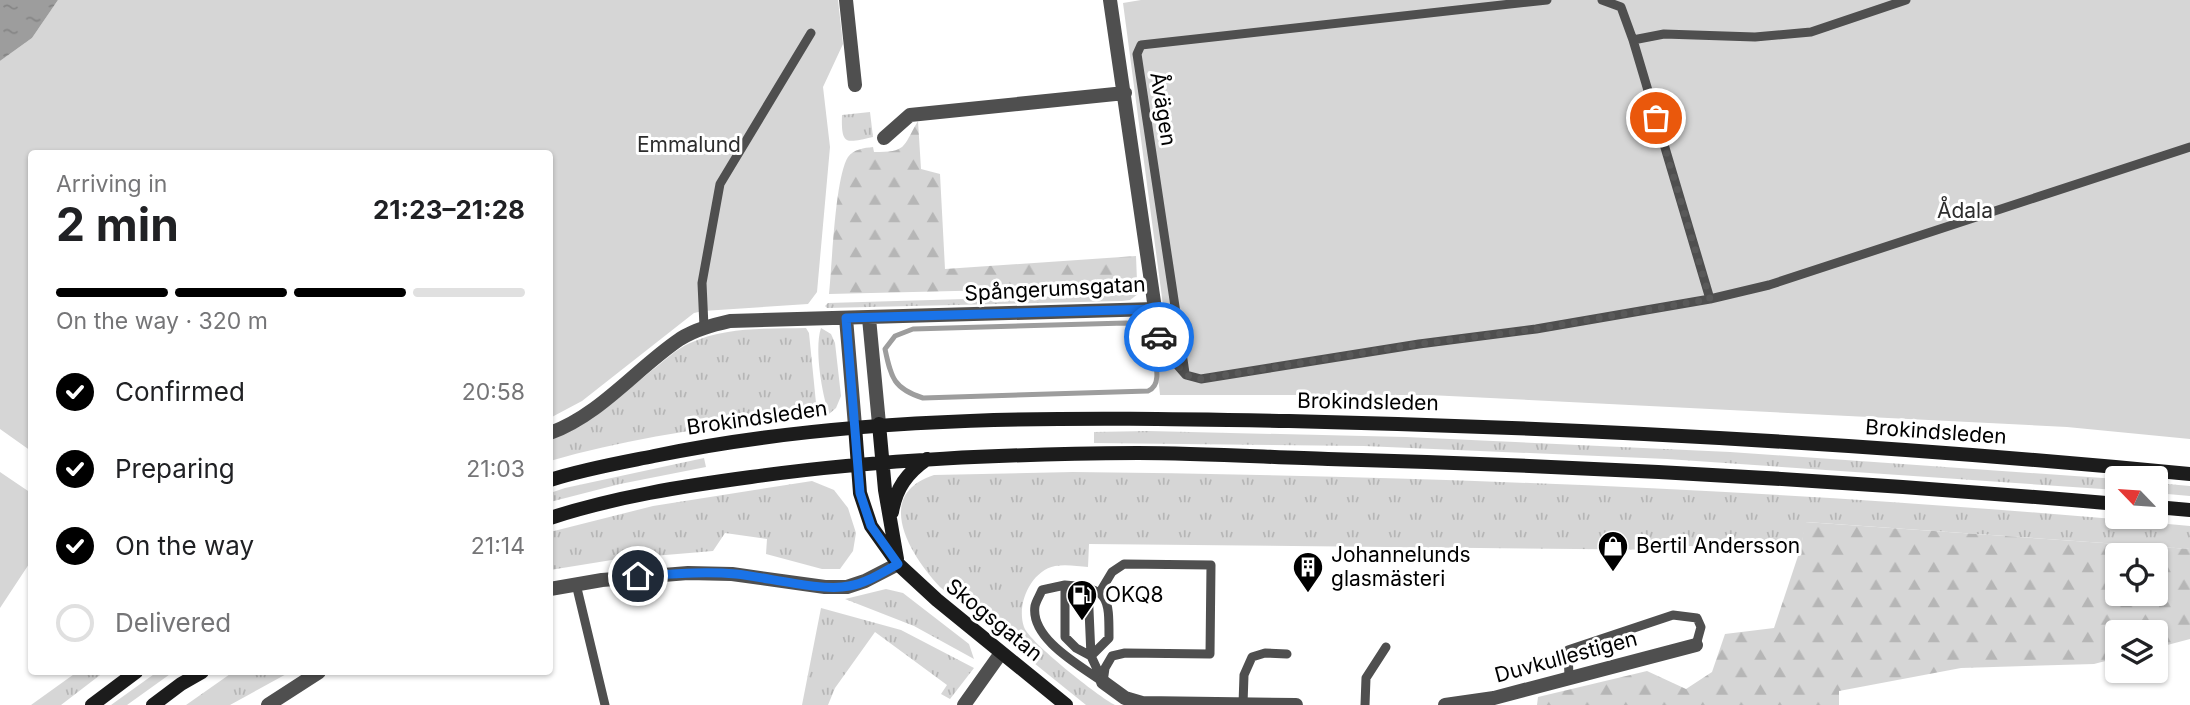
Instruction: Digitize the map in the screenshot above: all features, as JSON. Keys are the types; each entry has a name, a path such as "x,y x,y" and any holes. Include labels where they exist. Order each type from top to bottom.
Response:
{"main road":[{"name":"Brokindsleden","path":"553,479 575,472 698,447 855,426 1109,418 1441,425 1629,433 2070,463 2190,474"},
{"path":"879,424 882,462 898,564"},
{"name":"Skogsgatan","path":"855,426 860,493 871,526 898,564 937,600 1066,705"},
{"path":"553,516 697,484 857,464 927,459 1139,453 1447,462 1753,478 2105,503"},
{"path":"891,520 895,495 902,483 914,468 927,459"},
{"path":"2168,508 2190,510"},
{"path":"92,705 132,675"},
{"path":"153,705 197,675"}],"street":[{"path":"846,0 855,85"},
{"name":"Spångerumsgatan","path":"553,431 587,413 681,339 704,327 730,321 1155,309 1110,0"},
{"path":"884,138 910,115 1125,93"},
{"path":"869,317 879,424"},
{"path":"846,318 855,426"},
{"path":"553,588 638,576 688,573 732,574 825,587 847,587 898,564"},
{"name":"Duvkullestigen","path":"1445,705 1494,698 1696,645"},
{"path":"964,705 1001,653"},
{"path":"268,705 314,675"},
{"path":"1103,682 1125,698 1142,703 1296,705"}],"lane":[{"name":"Åvägen","path":"1186,375 1136,54 1141,46 1547,0"},
{"path":"1602,0 1620,7 1633,40 1710,299"},
{"path":"1633,40 1664,34 1755,37 1811,32 1906,0"},
{"path":"704,327 703,271 720,184 811,33"},
{"path":"1155,309 1160,345 1186,375 1201,379 1419,344 1536,329 1710,299 1769,285 2190,147"},
{"path":"1100,592 1112,572 1124,564 1211,565 1210,654 1125,653 1112,656 1105,668 1103,682"},
{"path":"576,584 605,705"},
{"path":"1065,585 1065,637 1076,648 1091,656"},
{"path":"1091,656 1109,638 1109,607 1100,592 1088,587 1065,585 1042,590 1035,606 1037,622 1051,645 1103,682"},
{"path":"1088,587 1091,656 1103,682"},
{"path":"1569,677 1568,650 1672,615 1697,618 1701,627 1696,645"},
{"path":"1365,705 1366,678 1386,648"},
{"path":"1243,704 1244,675 1252,657 1265,653 1287,654"}],"green space":[{"name":"Emmalund","path":"58,0 838,0 843,44 823,87 830,147 817,292 808,304 694,313 582,401 553,416 553,150 28,150 28,449 0,429 0,61 32,38"},
{"name":"Ådala","path":"1141,0 2190,0 2190,439 2067,427 1429,395 1160,395 1155,346 1168,343 1123,3"},
{"path":"870,112 873,137 847,140 843,132 842,115"},
{"path":"918,121 921,169 940,174 945,269 1136,256 1137,281 1130,287 829,294 837,202 848,157 866,148 873,147 874,152 893,151 902,147"},
{"path":"1138,294 1130,300 1122,301 825,306 828,303"},
{"path":"806,328 809,333 817,413 649,438 553,460 553,439 591,419 685,346 718,334"},
{"path":"821,328 831,334 835,343 841,396 836,408 829,414 819,359"},
{"path":"1094,432 1406,437 1730,452 2105,478 2105,489 1667,459 1364,446 1094,443"},
{"path":"704,458 706,467 620,484 553,501 553,492"},
{"path":"0,472 28,491 28,566 0,608"},
{"path":"1073,472 1352,477 1632,487 1911,503 2105,519 2105,529 2168,529 2168,524 2190,526 2190,549 2168,547 2168,543 2105,543 1806,522 1801,547 1684,546 1680,550 1089,544 1088,567 1063,565 1046,569 1033,581 1022,608 1024,627 1038,644 1080,681 1115,705 1086,705 940,587 918,559 903,527 901,511 905,497 915,484 934,475"},
{"path":"812,481 834,490 848,508 856,533 853,551 840,569 822,569 766,554 767,539 725,533 713,551 618,559 553,570 553,531 653,506"},
{"path":"2168,484 2190,486 2190,496 2168,494"},
{"path":"1805,522 2105,543 2105,606 2168,606 2168,547 2190,549 2190,639 2168,645 2168,620 2105,620 2105,661 2094,664 1961,668 1839,691 1839,705 1537,705 1538,697 1647,671 1686,689 1712,672 1725,634 1774,628 1801,547"},
{"path":"886,589 903,593 969,644 974,659 914,626 845,599"},
{"path":"821,608 901,630 974,668 950,699 941,694 947,685 875,632 835,688 828,705 802,705"},
{"path":"73,675 100,675 61,705 31,705"},
{"path":"153,675 169,675 127,705 111,705"},
{"path":"229,675 285,675 230,705 186,705"}],"water":[{"path":"0,0 58,0 32,38 0,61"}],"waterway":[{"path":"1145,330 1137,324 1126,323 913,329 895,336 885,349 895,381 906,391 923,398 1148,391 1153,388 1157,379 1153,349"}],"way so far":[{"path":"1159,337 1160,345 1186,375 1201,379 1419,344 1536,329 1710,299 1656,118"}],"place":[{"name":"Bertil Andersson","path":"1613,573"},
{"name":"Johannelunds glasmästeri","path":"1308,594"},
{"name":"OKQ8","path":"1082,622"}],"route":[{"path":"638,576 732,574 825,587 847,587 898,564 871,526 860,493 846,318 1155,309 1159,337"}]}
